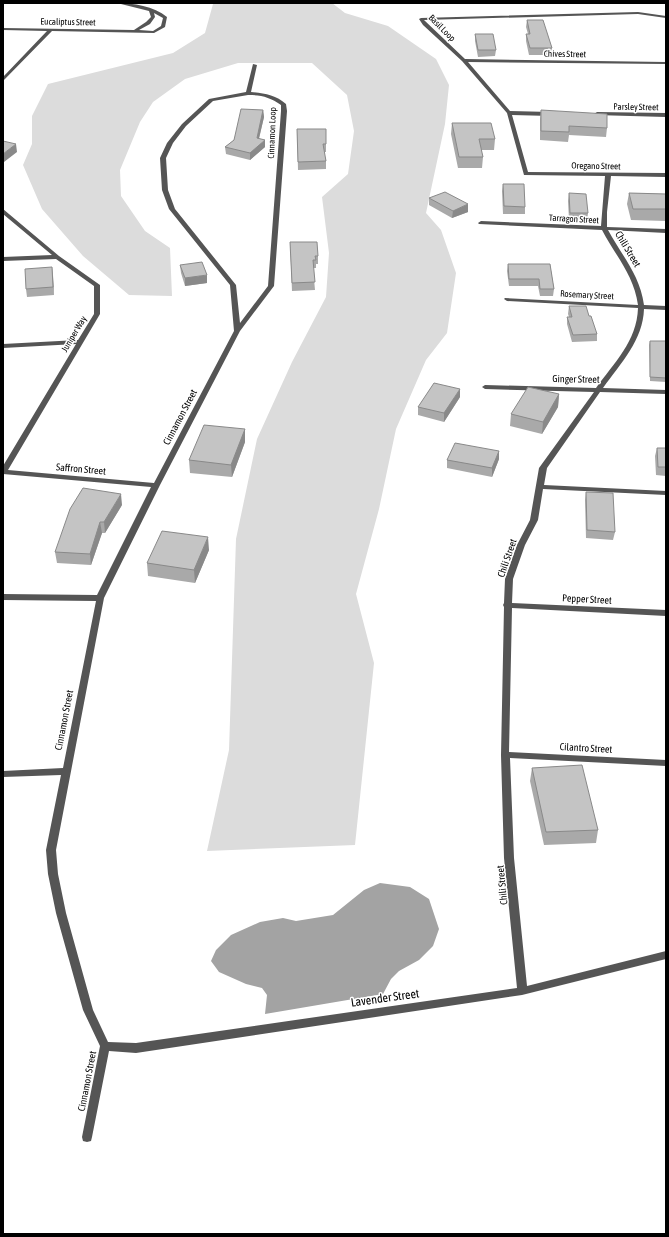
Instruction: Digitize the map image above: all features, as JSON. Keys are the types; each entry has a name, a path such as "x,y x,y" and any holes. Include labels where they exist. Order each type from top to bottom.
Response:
{"street":[{"name":"Eucaliptus Street","path":"3,29 154,32 163,27 165,17 151,10 119,3"},
{"path":"134,32 148,23 153,17 151,10"},
{"name":"Basil Loop","path":"526,174 509,113 464,60 421,19 638,13 666,17"},
{"path":"3,80 6,75 51,30"},
{"name":"Chives Street","path":"464,60 666,63"},
{"path":"248,93 255,65"},
{"name":"Cinnamon Loop","path":"248,93 262,94 274,98 283,104 284,111 271,286 237,331 233,285 172,209 165,190 162,158 184,125 211,100 248,93"},
{"path":"509,113 555,114"},
{"name":"Parsley Street","path":"594,114 666,115"},
{"name":"Oregano Street","path":"526,174 666,175"},
{"name":"Chili Street","path":"522,991 509,858 505,754 509,579 521,545 534,520 543,468 634,340 640,327 642,307 637,286 630,268 604,229 608,175"},
{"name":"Juniper Way","path":"3,211 57,257 97,285 97,314 3,472"},
{"name":"Tarragon Street","path":"481,223 666,231"},
{"path":"3,260 57,257"},
{"name":"Rosemary Street","path":"507,299 666,308"},
{"name":"Cinnamon Street","path":"87,1137 105,1046 88,1010 61,913 53,874 51,850 100,598 156,485 237,331"},
{"path":"3,346 79,342"},
{"name":"Ginger Street","path":"485,387 666,392"},
{"name":"Saffron Street","path":"3,472 156,485"},
{"path":"539,487 666,493"},
{"path":"3,597 100,598"},
{"name":"Pepper Street","path":"508,605 666,613"},
{"name":"Cilantro Street","path":"505,754 666,763"},
{"path":"3,774 66,771"},
{"name":"Lavender Street","path":"105,1046 136,1048 522,991 666,955"}],"shaded area":[{"path":"332,3 345,13 388,26 436,59 449,85 445,124 426,213 441,230 456,273 447,333 426,360 396,429 379,509 356,594 374,663 355,845 207,851 229,750 236,539 257,439 292,362 326,297 329,253 322,197 348,174 354,131 347,95 312,63 238,63 185,79 153,102 140,122 120,170 121,196 145,231 170,248 172,296 129,295 83,256 42,209 23,165 32,144 32,116 48,84 173,53 205,33 213,4"},
{"path":"380,883 410,887 429,899 439,929 433,946 419,960 399,971 391,979 383,994 265,1014 267,995 262,988 246,984 219,972 211,961 216,950 231,935 260,922 283,918 296,921 333,915 364,890"}],"building":[{"path":"527,20 543,20 552,48 530,48 526,34 530,34"},
{"path":"475,34 493,34 496,50 478,50"},
{"path":"241,109 263,110 257,138 265,140 250,153 225,147 234,140"},
{"path":"541,110 607,114 607,128 569,126 569,132 541,131"},
{"path":"452,123 491,123 495,139 479,139 483,157 459,157"},
{"path":"297,129 326,129 326,144 323,144 326,161 298,162"},
{"path":"3,141 16,144 3,154"},
{"path":"503,184 524,184 525,207 504,206"},
{"path":"445,192 468,204 453,211 429,198"},
{"path":"569,193 586,194 588,213 570,213"},
{"path":"629,193 666,194 666,209 633,209"},
{"path":"290,242 317,242 318,256 315,256 316,260 313,260 315,282 292,283"},
{"path":"202,262 207,275 185,278 180,265"},
{"path":"508,264 550,264 554,289 540,289 539,279 509,279"},
{"path":"52,267 53,287 26,289 25,269"},
{"path":"569,306 586,306 597,334 573,335 567,317 572,317"},
{"path":"650,341 666,341 666,378 650,377"},
{"path":"434,383 460,389 444,413 418,407"},
{"path":"528,387 559,394 543,422 511,414"},
{"path":"204,425 245,429 231,465 189,460"},
{"path":"455,443 499,451 492,468 447,460"},
{"path":"657,448 666,448 666,467 658,467"},
{"path":"83,488 121,494 104,522 100,522 90,554 55,552 70,509"},
{"path":"586,492 613,493 615,532 587,530"},
{"path":"162,531 208,537 194,570 147,563"},
{"path":"582,765 598,830 546,832 532,768"}]}
